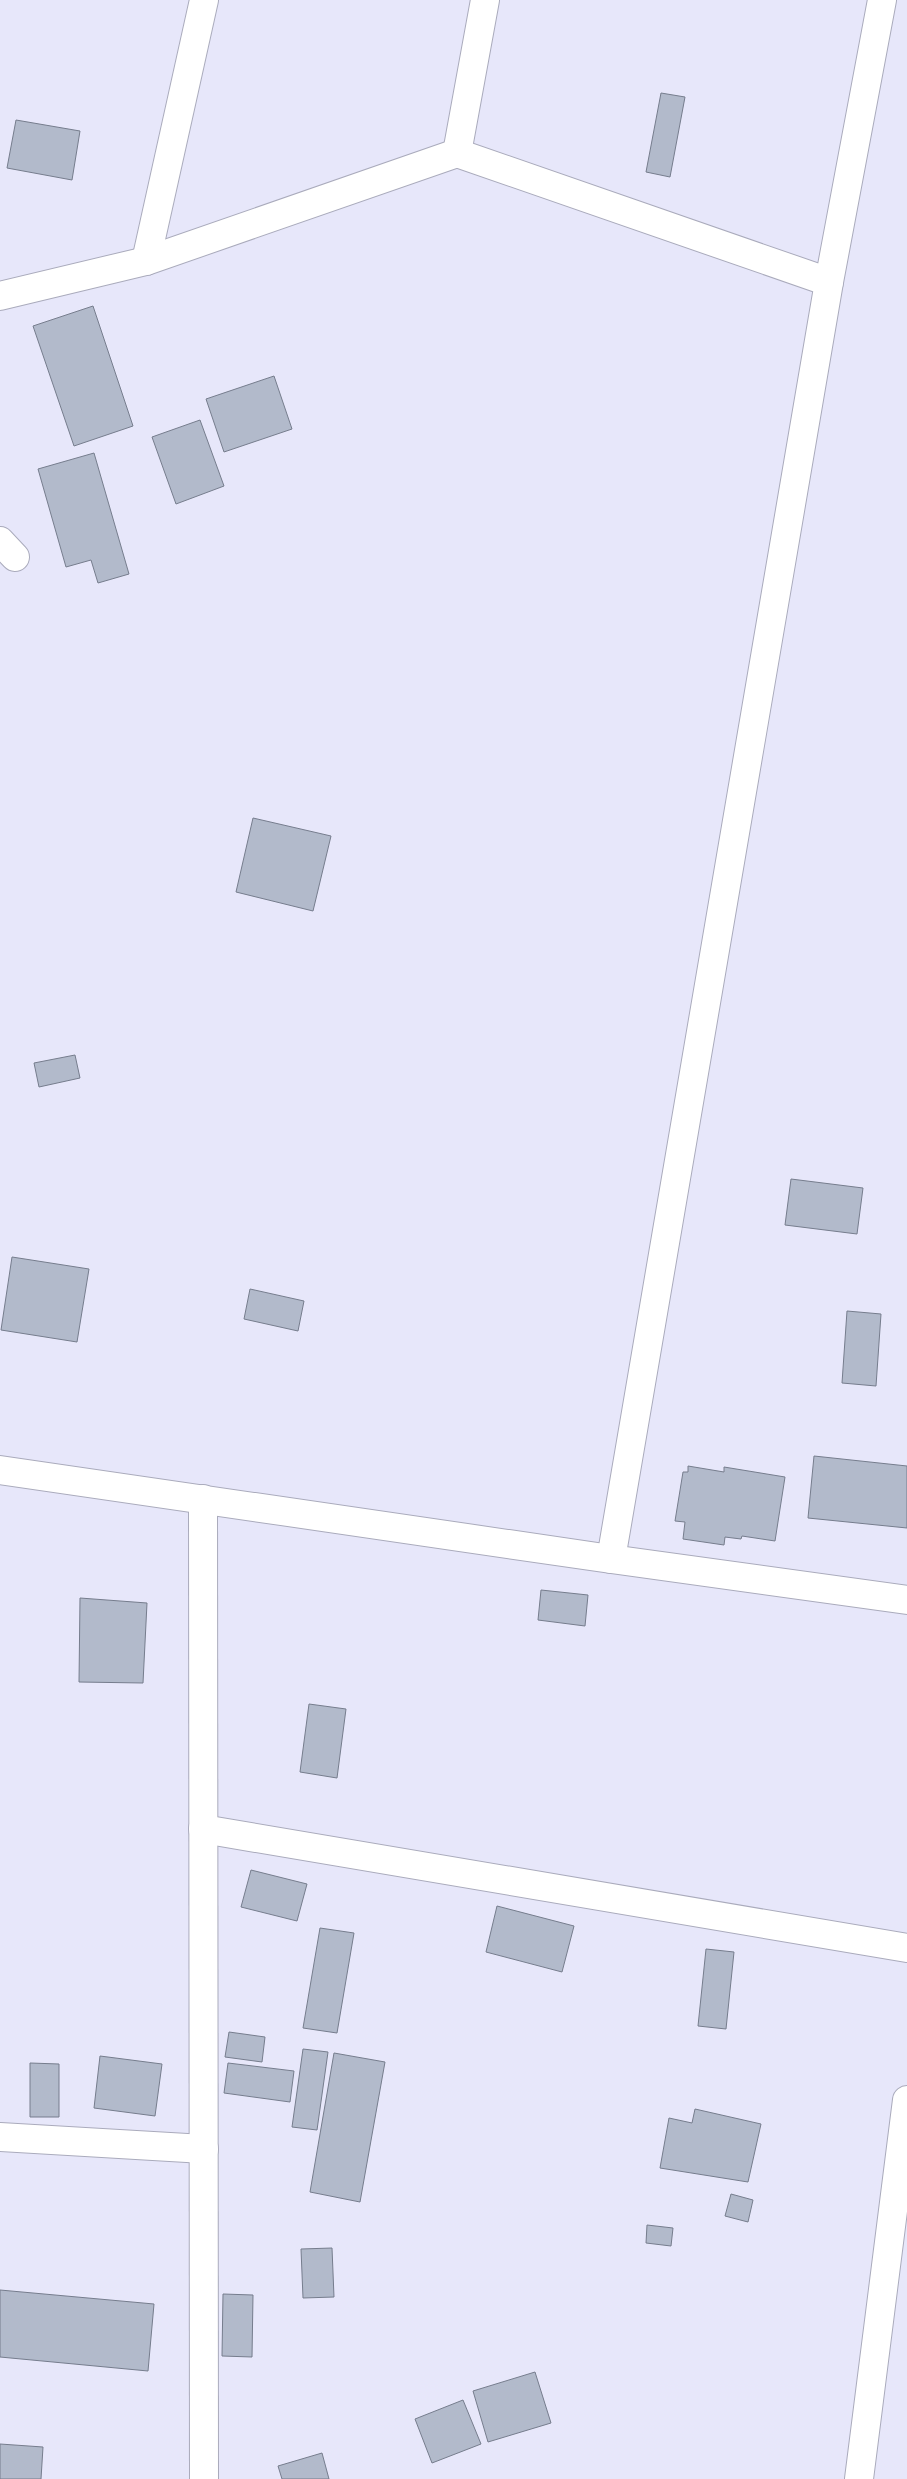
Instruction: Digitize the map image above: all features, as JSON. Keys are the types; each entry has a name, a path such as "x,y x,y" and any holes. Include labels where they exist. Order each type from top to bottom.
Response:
{"street":[{"path":"146,261 204,0"},
{"path":"457,153 486,0"},
{"path":"611,1559 829,282 882,0"},
{"path":"0,296 146,261 457,153 829,282"},
{"path":"0,1470 907,1600"},
{"path":"203,1499 204,2479"},
{"path":"203,1829 907,1948"},
{"path":"859,2479 907,2100"},
{"path":"0,2138 204,2149"}],"building":[{"path":"661,93 685,97 670,177 646,172"},
{"path":"16,120 80,131 72,180 7,168"},
{"path":"93,306 133,426 74,446 33,326"},
{"path":"274,376 292,429 224,452 206,399"},
{"path":"200,420 224,486 176,504 152,437"},
{"path":"94,453 129,574 98,583 91,560 66,567 38,469"},
{"path":"253,818 331,836 313,911 236,892"},
{"path":"75,1055 80,1078 39,1087 34,1063"},
{"path":"791,1179 863,1188 857,1234 785,1225"},
{"path":"12,1257 89,1269 77,1342 1,1330"},
{"path":"250,1289 304,1301 298,1331 244,1319"},
{"path":"847,1311 881,1314 876,1386 842,1383"},
{"path":"814,1456 907,1466 907,1528 808,1518"},
{"path":"688,1466 724,1472 724,1467 785,1477 775,1541 742,1536 741,1539 725,1537 724,1545 683,1539 685,1522 675,1521 683,1472 688,1472"},
{"path":"541,1590 588,1595 585,1626 538,1620"},
{"path":"80,1598 147,1603 143,1683 79,1682"},
{"path":"309,1704 346,1709 337,1778 300,1772"},
{"path":"251,1870 307,1884 297,1921 241,1907"},
{"path":"497,1906 574,1926 562,1972 486,1952"},
{"path":"320,1928 354,1933 337,2033 303,2028"},
{"path":"706,1949 734,1952 726,2029 698,2026"},
{"path":"229,2032 265,2037 262,2062 225,2057"},
{"path":"303,2049 328,2052 317,2130 292,2127"},
{"path":"334,2053 385,2062 360,2202 310,2192"},
{"path":"100,2056 162,2064 155,2116 94,2108"},
{"path":"30,2063 59,2064 59,2117 30,2117"},
{"path":"228,2063 294,2071 290,2102 224,2093"},
{"path":"695,2109 761,2124 748,2182 660,2168 669,2118 692,2123"},
{"path":"731,2194 753,2200 748,2222 725,2216"},
{"path":"647,2225 673,2228 671,2246 646,2243"},
{"path":"332,2248 334,2297 303,2298 301,2249"},
{"path":"0,2290 154,2304 148,2371 0,2357"},
{"path":"223,2294 253,2295 252,2357 222,2356"},
{"path":"535,2372 551,2423 488,2442 473,2391"},
{"path":"463,2400 481,2444 432,2463 415,2419"},
{"path":"0,2444 43,2447 41,2479 0,2479"},
{"path":"322,2453 329,2479 282,2479 278,2466"}]}
